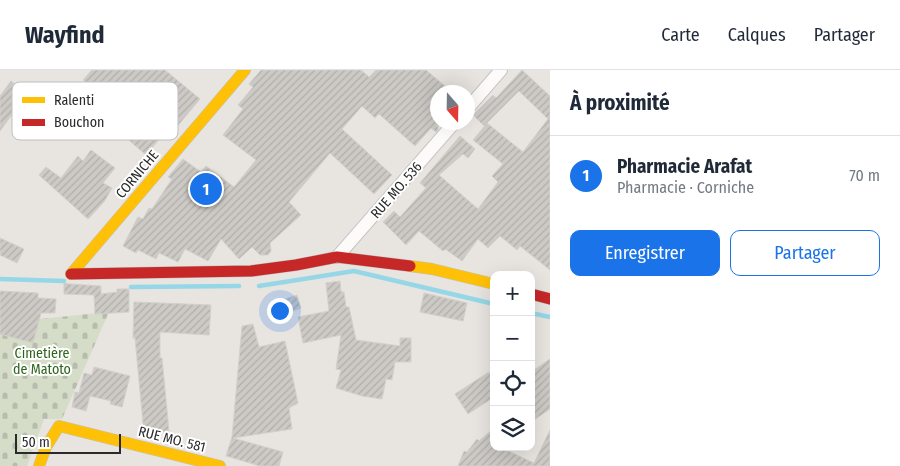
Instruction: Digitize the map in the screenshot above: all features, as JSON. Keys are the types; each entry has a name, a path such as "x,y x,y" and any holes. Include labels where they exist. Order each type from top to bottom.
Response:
{"street":[{"name":"CORNICHE","path":"245,70 71,274 251,271 336,257"},
{"path":"475,100 501,70"},
{"name":"RUE MO. 536","path":"336,257 448,130"},
{"path":"336,257 432,269 490,283"},
{"path":"535,295 550,298"},
{"name":"RUE MO. 581","path":"39,466 46,446 59,426 213,465"}],"green space":[{"name":"Cimetière de Matoto","path":"109,312 62,419 44,419 27,466 0,466 0,323"}],"building":[{"path":"92,70 165,70 200,99 178,125 178,82 86,82 83,80"},
{"path":"261,70 361,70 369,77 376,70 426,70 444,85 430,85 430,129 415,146 379,114 375,118 362,106 342,129 392,175 374,194 330,153 289,202 301,215 270,243 271,251 268,255 260,255 252,247 239,259 221,239 208,261 185,249 178,262 159,253 156,259 138,250 136,253 123,246 138,217 143,219 149,208 152,209 172,179 168,177 183,159 201,172 206,166 234,187 256,160 223,135 243,109 238,105 253,87 249,84"},
{"path":"522,70 550,96 550,270 520,246 517,250 500,236 488,248 478,239 462,261 445,249 443,251 419,231 406,245 383,222 394,211 400,217 426,188 420,183 460,136 475,149 468,158 463,154 439,175 478,209 498,182 492,176 503,164 473,140 487,123 484,126 475,117 475,113 493,95 496,98","holes":["519,91 548,119 523,152 487,123"]},
{"path":"11,81 12,115 0,131 0,96"},
{"path":"129,140 158,140 146,155"},
{"path":"91,150 115,168 103,183 112,188 104,202 88,219 39,175 46,167 61,178 78,156 83,161"},
{"path":"0,238 24,249 17,263 0,255"},
{"path":"340,281 341,292 344,292 346,307 349,307 356,340 400,346 400,338 411,338 411,362 395,362 392,380 386,379 382,399 362,396 336,388 341,370 336,369 341,335 303,343 298,317 329,311 326,283"},
{"path":"64,283 101,286 101,294 117,292 117,289 129,289 129,312 95,314 94,295 64,294"},
{"path":"0,291 38,293 38,298 56,299 55,313 41,313 33,343 0,334"},
{"path":"424,293 467,303 463,321 420,312"},
{"path":"297,295 301,308 286,314 282,300"},
{"path":"134,302 211,305 209,335 160,332 160,358 162,358 169,431 144,434 135,338 133,338"},
{"path":"253,324 259,347 285,341 298,403 289,408 292,429 233,438 283,452 279,466 260,466 226,456 232,437 242,326"},
{"path":"550,359 550,409 535,419 535,406 535,369"},
{"path":"94,367 130,376 122,407 110,404 111,401 90,396 86,411 72,407 75,392 79,393 84,373 92,375"},
{"path":"489,372 490,374 490,400 468,414 455,394"},
{"path":"550,430 550,466 458,466 464,451 467,452 477,439 479,441 490,431 490,451 508,451 534,463"}],"waterway":[{"path":"259,286 354,271 490,303"},
{"path":"0,279 64,281"},
{"path":"131,287 239,286"},
{"path":"535,314 550,317"}],"traffic: slow":[{"path":"71,274 245,70"},
{"path":"410,266 432,269 490,283"},
{"path":"39,466 46,447 59,426 220,466"}],"traffic: jam":[{"path":"71,274 251,271 337,257 410,266"},
{"path":"535,295 550,299"}],"place":[{"name":"Pharmacie Arafat","path":"206,189"}]}
